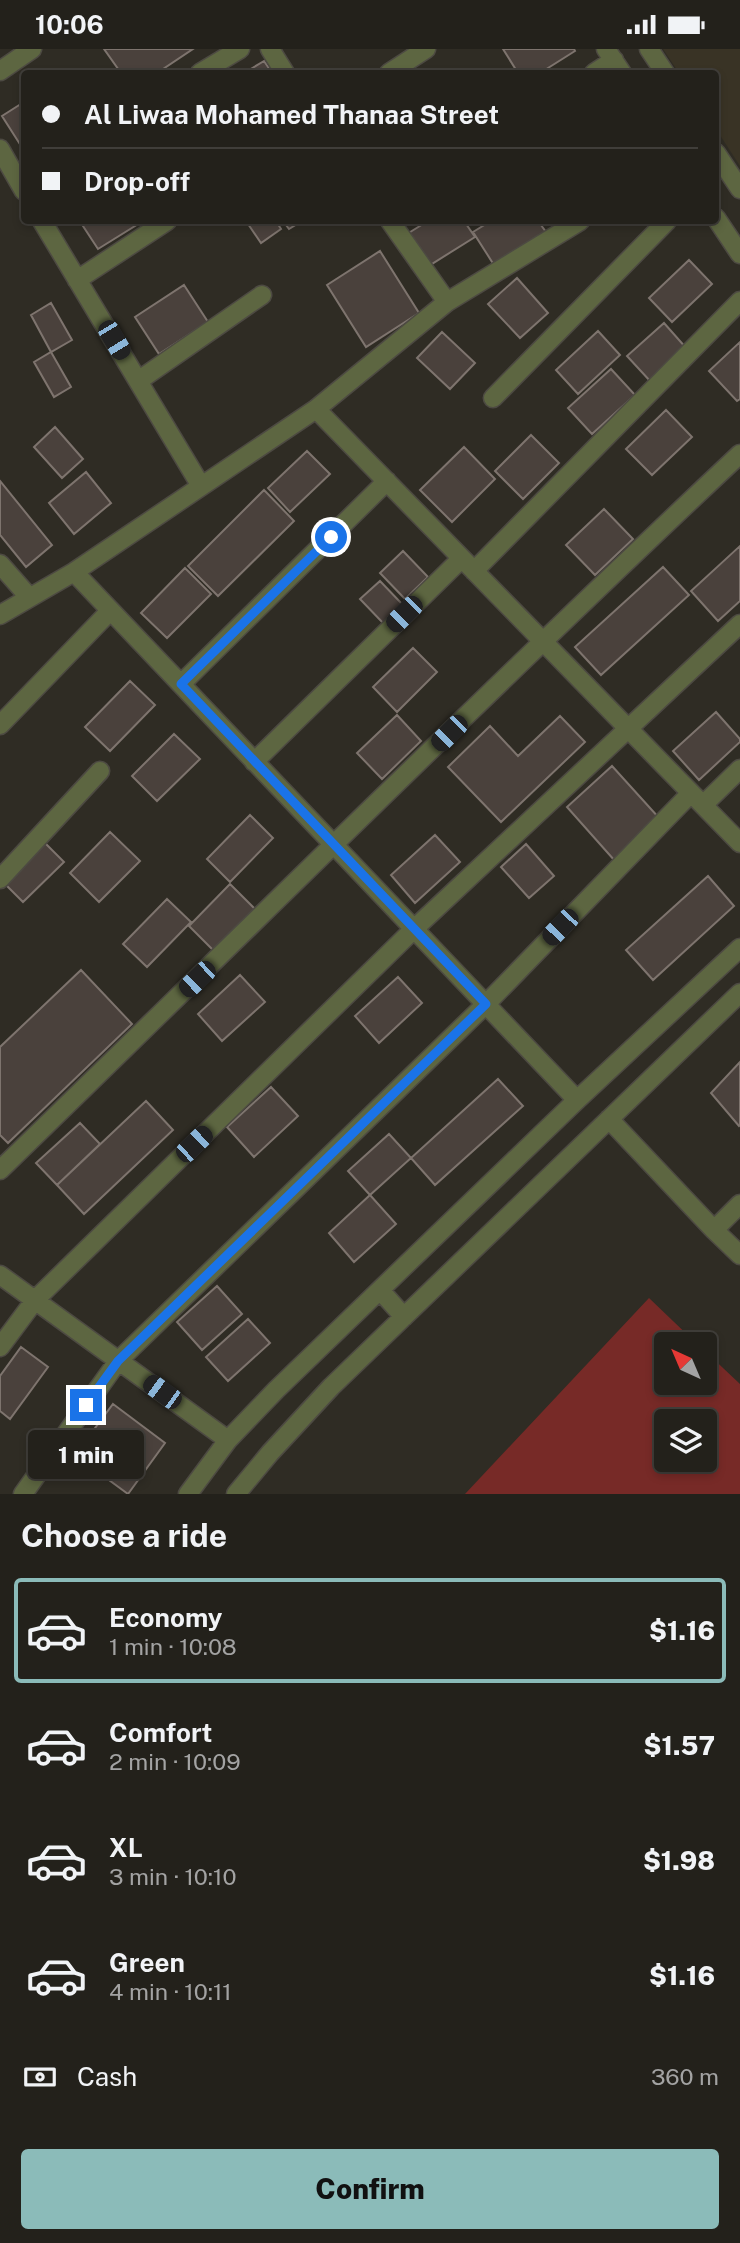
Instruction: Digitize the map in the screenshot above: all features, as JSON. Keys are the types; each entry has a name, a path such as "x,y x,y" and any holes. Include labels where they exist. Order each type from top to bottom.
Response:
{"street":[{"path":"0,71 32,49"},
{"path":"205,70 240,49"},
{"path":"270,49 283,70"},
{"path":"394,70 426,49"},
{"path":"649,49 662,70"},
{"path":"0,149 21,186"},
{"path":"719,158 740,189"},
{"path":"719,222 740,254"},
{"path":"44,224 201,487"},
{"path":"78,280 162,224"},
{"path":"392,224 447,302"},
{"path":"0,615 74,572 316,409 447,302 575,224"},
{"path":"493,398 664,224"},
{"path":"138,381 262,295"},
{"path":"254,762 467,565 740,301"},
{"path":"316,409 740,843"},
{"path":"0,1170 543,639 740,454"},
{"path":"181,684 387,481"},
{"path":"0,564 29,597"},
{"path":"74,572 577,1100"},
{"path":"0,725 110,611"},
{"path":"0,1347 35,1300 414,929 740,624"},
{"path":"23,1494 118,1361 697,799 740,769"},
{"path":"0,879 100,771"},
{"path":"188,1494 228,1440 276,1390 577,1100 740,948"},
{"path":"236,1494 331,1387 740,992"},
{"path":"609,1119 740,1255"},
{"path":"714,1230 740,1204"},
{"path":"0,1275 228,1440"},
{"path":"380,1290 404,1317"}],"shaded area":[{"path":"663,49 740,49 740,166 719,134 719,70 677,70"},
{"path":"649,1298 684,1332 654,1332 654,1395 718,1395 718,1363 740,1384 740,1494 465,1494"}],"building":[{"path":"104,49 193,49 162,70 119,70"},
{"path":"503,49 575,51 545,70 516,70"},
{"path":"264,61 270,70 249,70"},
{"path":"21,104 21,146 2,116"},
{"path":"82,224 138,224 98,249"},
{"path":"248,224 278,224 281,229 261,243"},
{"path":"423,224 466,224 475,237 427,267 407,234"},
{"path":"486,224 540,224 546,232 494,265 473,232"},
{"path":"380,251 419,313 366,347 327,285"},
{"path":"689,260 712,284 672,322 649,298"},
{"path":"517,278 548,313 520,338 488,304"},
{"path":"184,285 208,322 159,354 135,317"},
{"path":"51,303 72,340 51,352 31,315"},
{"path":"664,323 687,349 651,382 627,356"},
{"path":"598,331 620,355 578,394 556,370"},
{"path":"442,332 475,363 450,389 417,358"},
{"path":"740,342 740,399 737,401 709,371"},
{"path":"51,352 71,387 54,397 34,362"},
{"path":"611,369 635,395 592,434 568,408"},
{"path":"666,410 692,437 652,475 626,449"},
{"path":"55,427 83,459 62,478 34,447"},
{"path":"531,435 559,463 523,499 495,471"},
{"path":"464,447 495,479 452,522 420,490"},
{"path":"307,451 330,474 290,512 268,488"},
{"path":"86,472 111,503 74,534 49,503"},
{"path":"0,481 52,545 26,567 0,535"},
{"path":"264,490 294,521 218,596 188,566"},
{"path":"604,509 633,539 595,575 566,545"},
{"path":"740,546 740,601 718,621 691,591"},
{"path":"403,551 428,577 405,599 380,573"},
{"path":"663,567 689,595 601,675 575,647"},
{"path":"185,568 211,594 167,638 141,613"},
{"path":"380,581 403,605 384,624 360,599"},
{"path":"413,648 437,672 397,712 373,687"},
{"path":"130,681 155,705 110,751 85,727"},
{"path":"716,712 740,742 699,780 673,751"},
{"path":"397,715 421,741 382,779 357,753"},
{"path":"560,716 585,742 501,822 448,767 490,726 518,756"},
{"path":"174,734 200,759 157,801 132,776"},
{"path":"612,766 660,819 615,861 567,807"},
{"path":"250,815 273,838 230,882 207,859"},
{"path":"110,832 140,861 99,902 70,873"},
{"path":"435,835 460,862 415,903 391,875"},
{"path":"42,840 64,862 23,902 2,881"},
{"path":"526,844 554,876 529,898 501,867"},
{"path":"708,876 734,906 653,980 626,950"},
{"path":"230,884 257,911 216,953 189,926"},
{"path":"167,899 191,922 147,967 123,944"},
{"path":"81,970 132,1024 8,1143 0,1135 0,1047"},
{"path":"240,975 265,1002 222,1041 198,1014"},
{"path":"398,977 422,1003 379,1043 355,1016"},
{"path":"740,1062 740,1125 739,1126 711,1093"},
{"path":"498,1079 523,1106 435,1185 411,1158"},
{"path":"271,1087 298,1116 254,1157 227,1127"},
{"path":"146,1101 173,1130 84,1214 57,1185"},
{"path":"80,1123 100,1144 57,1185 36,1163"},
{"path":"389,1134 411,1158 370,1195 348,1171"},
{"path":"370,1195 396,1224 354,1262 329,1233"},
{"path":"217,1286 242,1314 202,1350 177,1322"},
{"path":"248,1319 270,1343 228,1381 206,1357"},
{"path":"21,1347 48,1367 10,1419 0,1411 0,1376"},
{"path":"113,1404 165,1443 128,1494 75,1455"}],"route":[{"path":"86,1405 118,1361 486,1004 181,684 331,537"}]}
